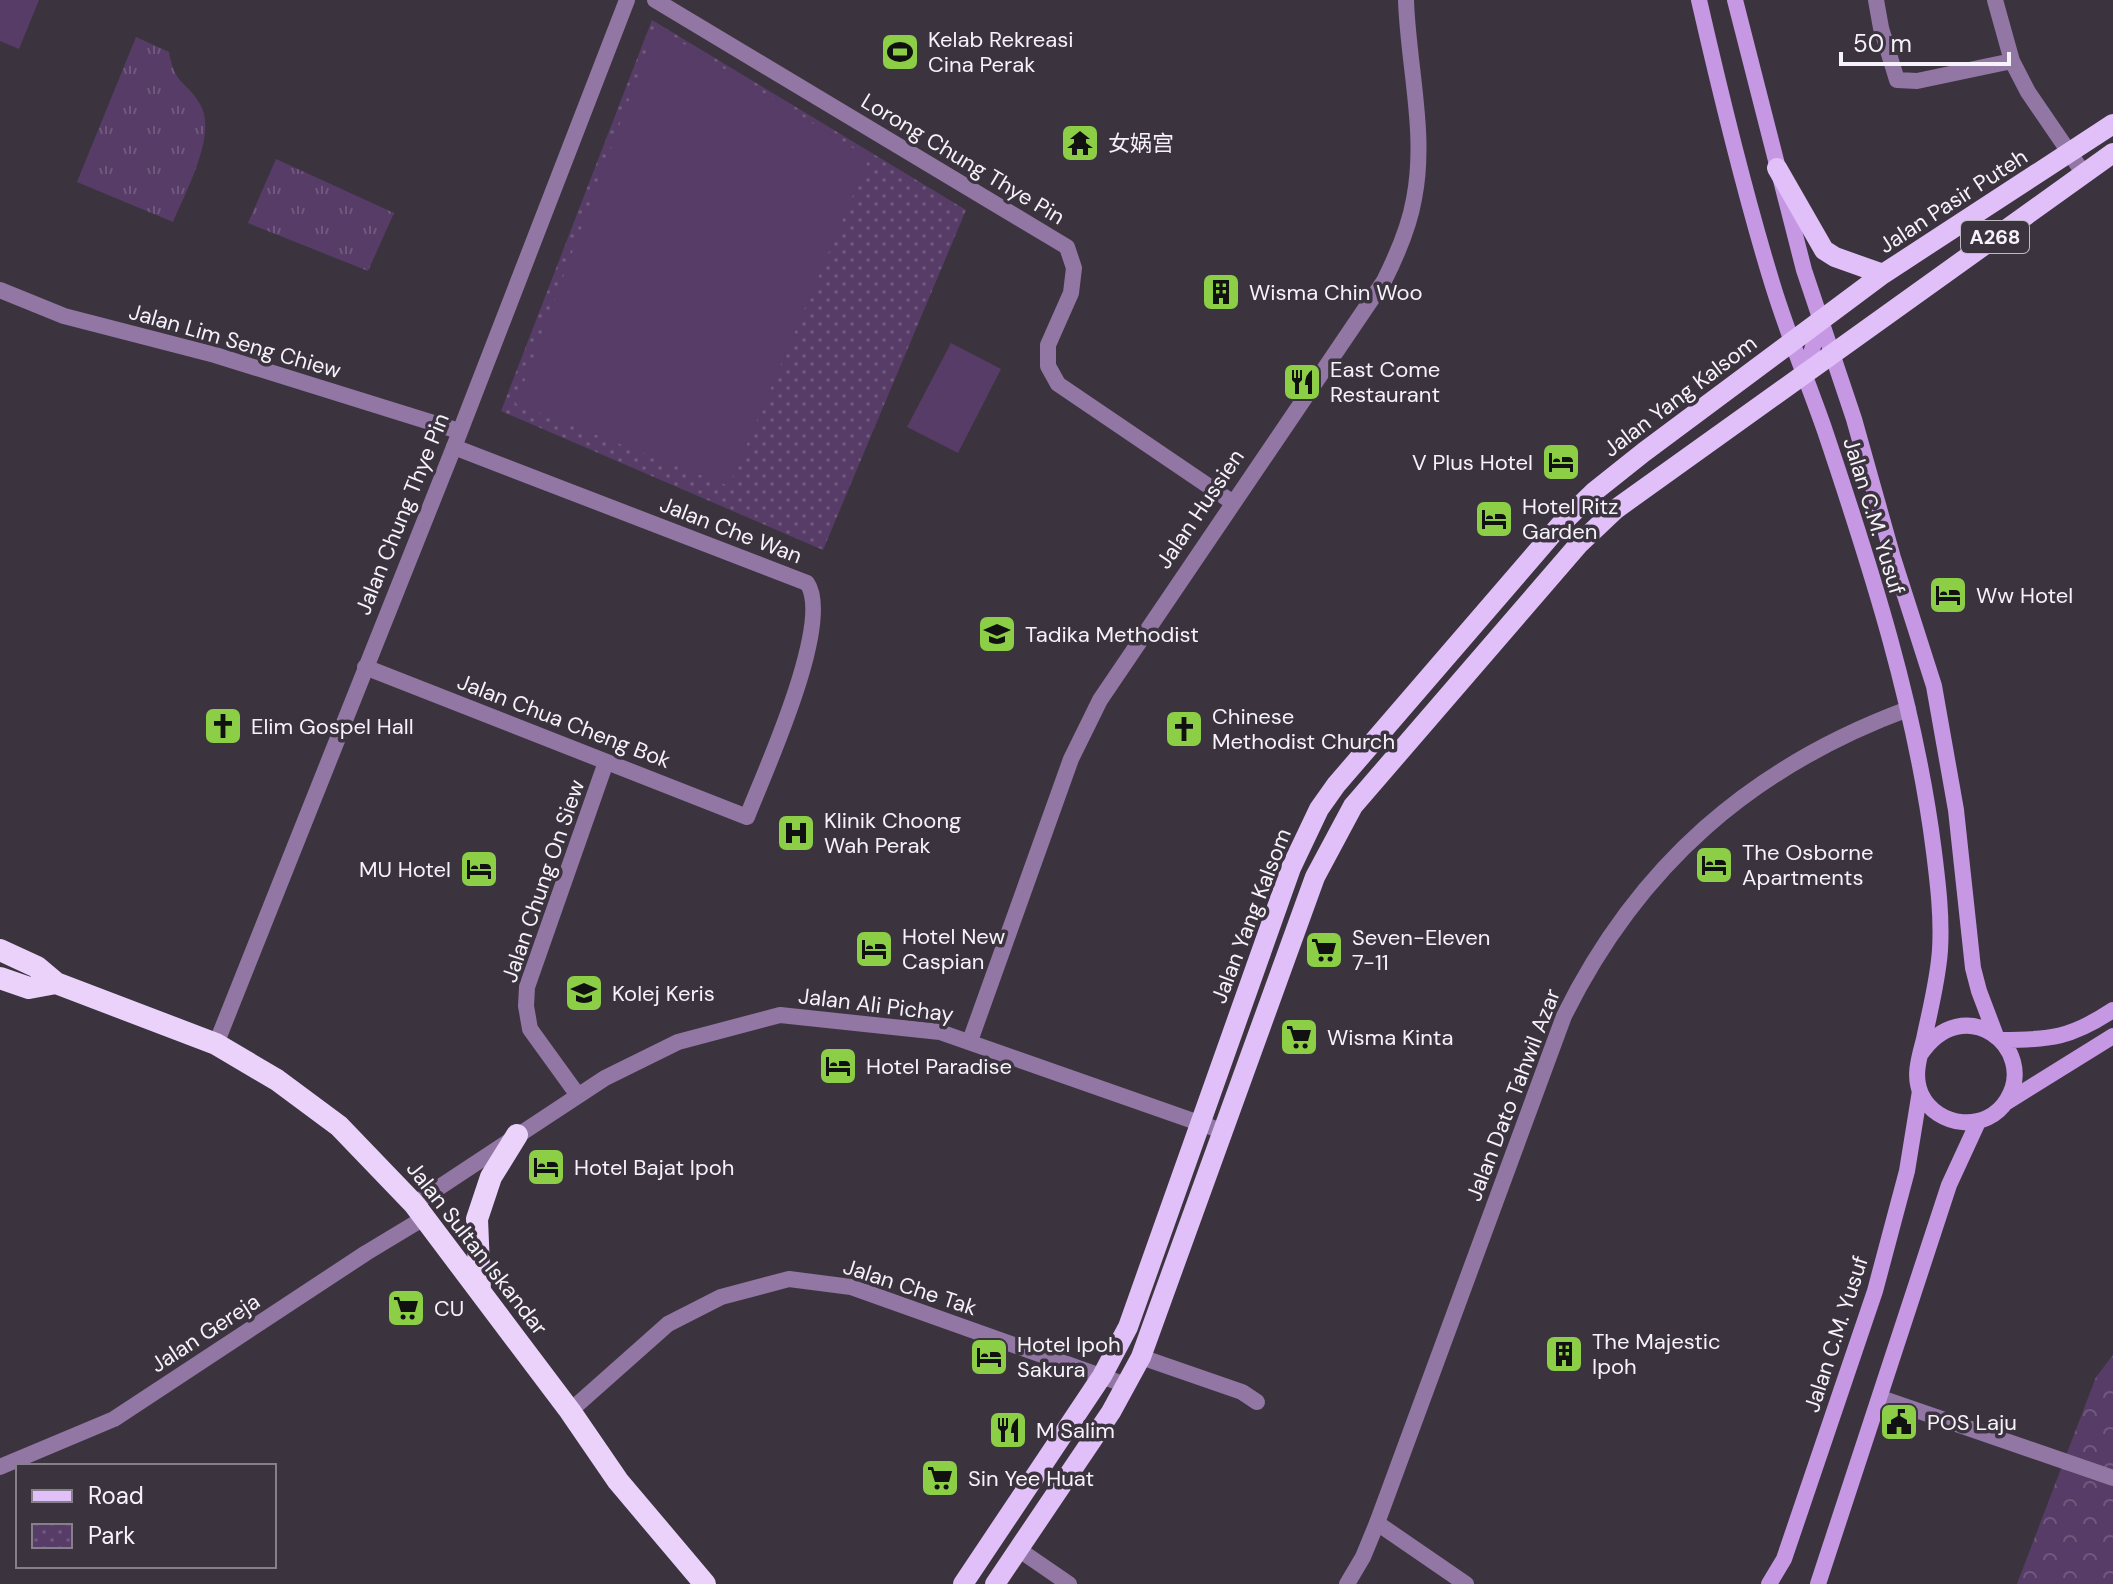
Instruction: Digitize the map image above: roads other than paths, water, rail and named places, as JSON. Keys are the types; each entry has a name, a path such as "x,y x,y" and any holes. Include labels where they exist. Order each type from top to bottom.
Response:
{"highway":[{"name":"Jalan Sultan Iskandar","path":"0,950 37,967 56,983 216,1044 277,1080 339,1126 419,1211 570,1411 618,1481 705,1584"},
{"name":"Jalan Sultan Iskandar","path":"0,978 29,988 56,983"},
{"path":"480,1291 477,1219 491,1177 517,1135"}],"main road":[{"name":"Jalan C.M. Yusuf","path":"1699,0 1753,215 1791,342 1861,544 1908,709 1929,810 1940,925 1937,981 1920,1055"},
{"name":"Jalan C.M. Yusuf","path":"1735,0 1804,270 1934,686 1956,810 1973,968 1998,1038"},
{"name":"Jalan Pasir Puteh","path":"1821,320 1883,274 2113,124"},
{"name":"A268","path":"1833,356 2113,153"},
{"path":"1777,168 1824,250 1883,274"},
{"name":"Jalan Yang Kalsom","path":"963,1584 1102,1376 1128,1327 1291,868 1319,809 1336,785 1579,506 1644,452 1821,320"},
{"path":"1804,376 1821,320"},
{"path":"1804,376 1833,356"},
{"name":"Jalan Yang Kalsom","path":"995,1584 1111,1412 1141,1357 1325,856 1353,806 1579,544 1658,476 1804,376"},
{"path":"1998,1038 2040,1040 2060,1037 2113,1010"},
{"path":"2006,1103 2015,1077 2009,1051 1998,1038 1980,1027 1962,1025 1944,1030 1930,1040 1920,1055 1917,1069 1920,1091 1926,1103 1949,1120 1963,1123 1978,1122 1988,1117 2113,1036"},
{"name":"Jalan C.M. Yusuf","path":"1769,1584 1789,1544 1875,1291 1907,1171 1920,1091"},
{"path":"1818,1584 1949,1185 1978,1122"}],"street":[{"name":"Jalan Chung Thye Pin","path":"216,1044 627,0"},
{"name":"Lorong Chung Thye Pin","path":"655,0 1067,247 1074,268 1071,293 1048,345 1048,366 1058,384 1232,502"},
{"name":"Jalan Hussien","path":"970,1041 1063,781 1100,700 1384,281 1397,255 1417,179 1418,139 1406,0"},
{"path":"1876,0 1897,80 1917,81 2012,61"},
{"path":"1995,0 2012,61 2028,92 2084,174"},
{"name":"Jalan Lim Seng Chiew","path":"0,290 64,316 215,355 456,439"},
{"name":"Jalan Che Wan","path":"456,439 807,583 813,595 814,612 805,663 747,817"},
{"name":"Jalan Chua Cheng Bok","path":"365,667 747,817"},
{"name":"Jalan Dato Tahwil Azar","path":"1347,1584 1363,1557 1377,1523 1564,1016 1606,940 1669,862 1755,786 1808,755 1908,709"},
{"path":"1399,712 1418,728"},
{"name":"Jalan Chung On Siew","path":"577,1094 530,1029 527,987 606,762"},
{"name":"Jalan Ali Pichay","path":"419,1211 517,1135 577,1094 678,1042 780,1015 911,1027 970,1041 1222,1131"},
{"name":"Jalan Gereja","path":"0,1467 114,1419 353,1261 419,1211"},
{"name":"Jalan Che Tak","path":"570,1411 668,1324 721,1297 789,1279 851,1287 1126,1385"},
{"path":"1141,1357 1242,1392 1257,1402"},
{"path":"1881,1398 2113,1478"},
{"path":"1377,1523 1466,1584"},
{"path":"1018,1549 1069,1584"}],"place":[{"name":"Kelab Rekreasi Cina Perak","path":"900,52"},
{"name":"女娲宫","path":"1080,143"},
{"name":"Wisma Chin Woo","path":"1221,292"},
{"name":"East Come Restaurant","path":"1302,382"},
{"name":"V Plus Hotel","path":"1561,462"},
{"name":"Hotel Ritz Garden","path":"1494,519"},
{"name":"Ww Hotel","path":"1948,595"},
{"name":"Tadika Methodist","path":"997,634"},
{"name":"Elim Gospel Hall","path":"223,726"},
{"name":"Chinese Methodist Church","path":"1184,729"},
{"name":"Klinik Choong Wah Perak","path":"796,833"},
{"name":"The Osborne Apartments","path":"1714,865"},
{"name":"MU Hotel","path":"479,869"},
{"name":"Hotel New Caspian","path":"874,949"},
{"name":"Seven-Eleven 7-11","path":"1324,950"},
{"name":"Kolej Keris","path":"584,993"},
{"name":"Wisma Kinta","path":"1299,1037"},
{"name":"Hotel Paradise","path":"838,1066"},
{"name":"Hotel Bajat Ipoh","path":"546,1167"},
{"name":"CU","path":"406,1308"},
{"name":"The Majestic Ipoh","path":"1564,1354"},
{"name":"Hotel Ipoh Sakura","path":"989,1357"},
{"name":"POS Laju","path":"1899,1422"},
{"name":"M Salim","path":"1008,1430"},
{"name":"Sin Yee Huat","path":"940,1478"}]}
